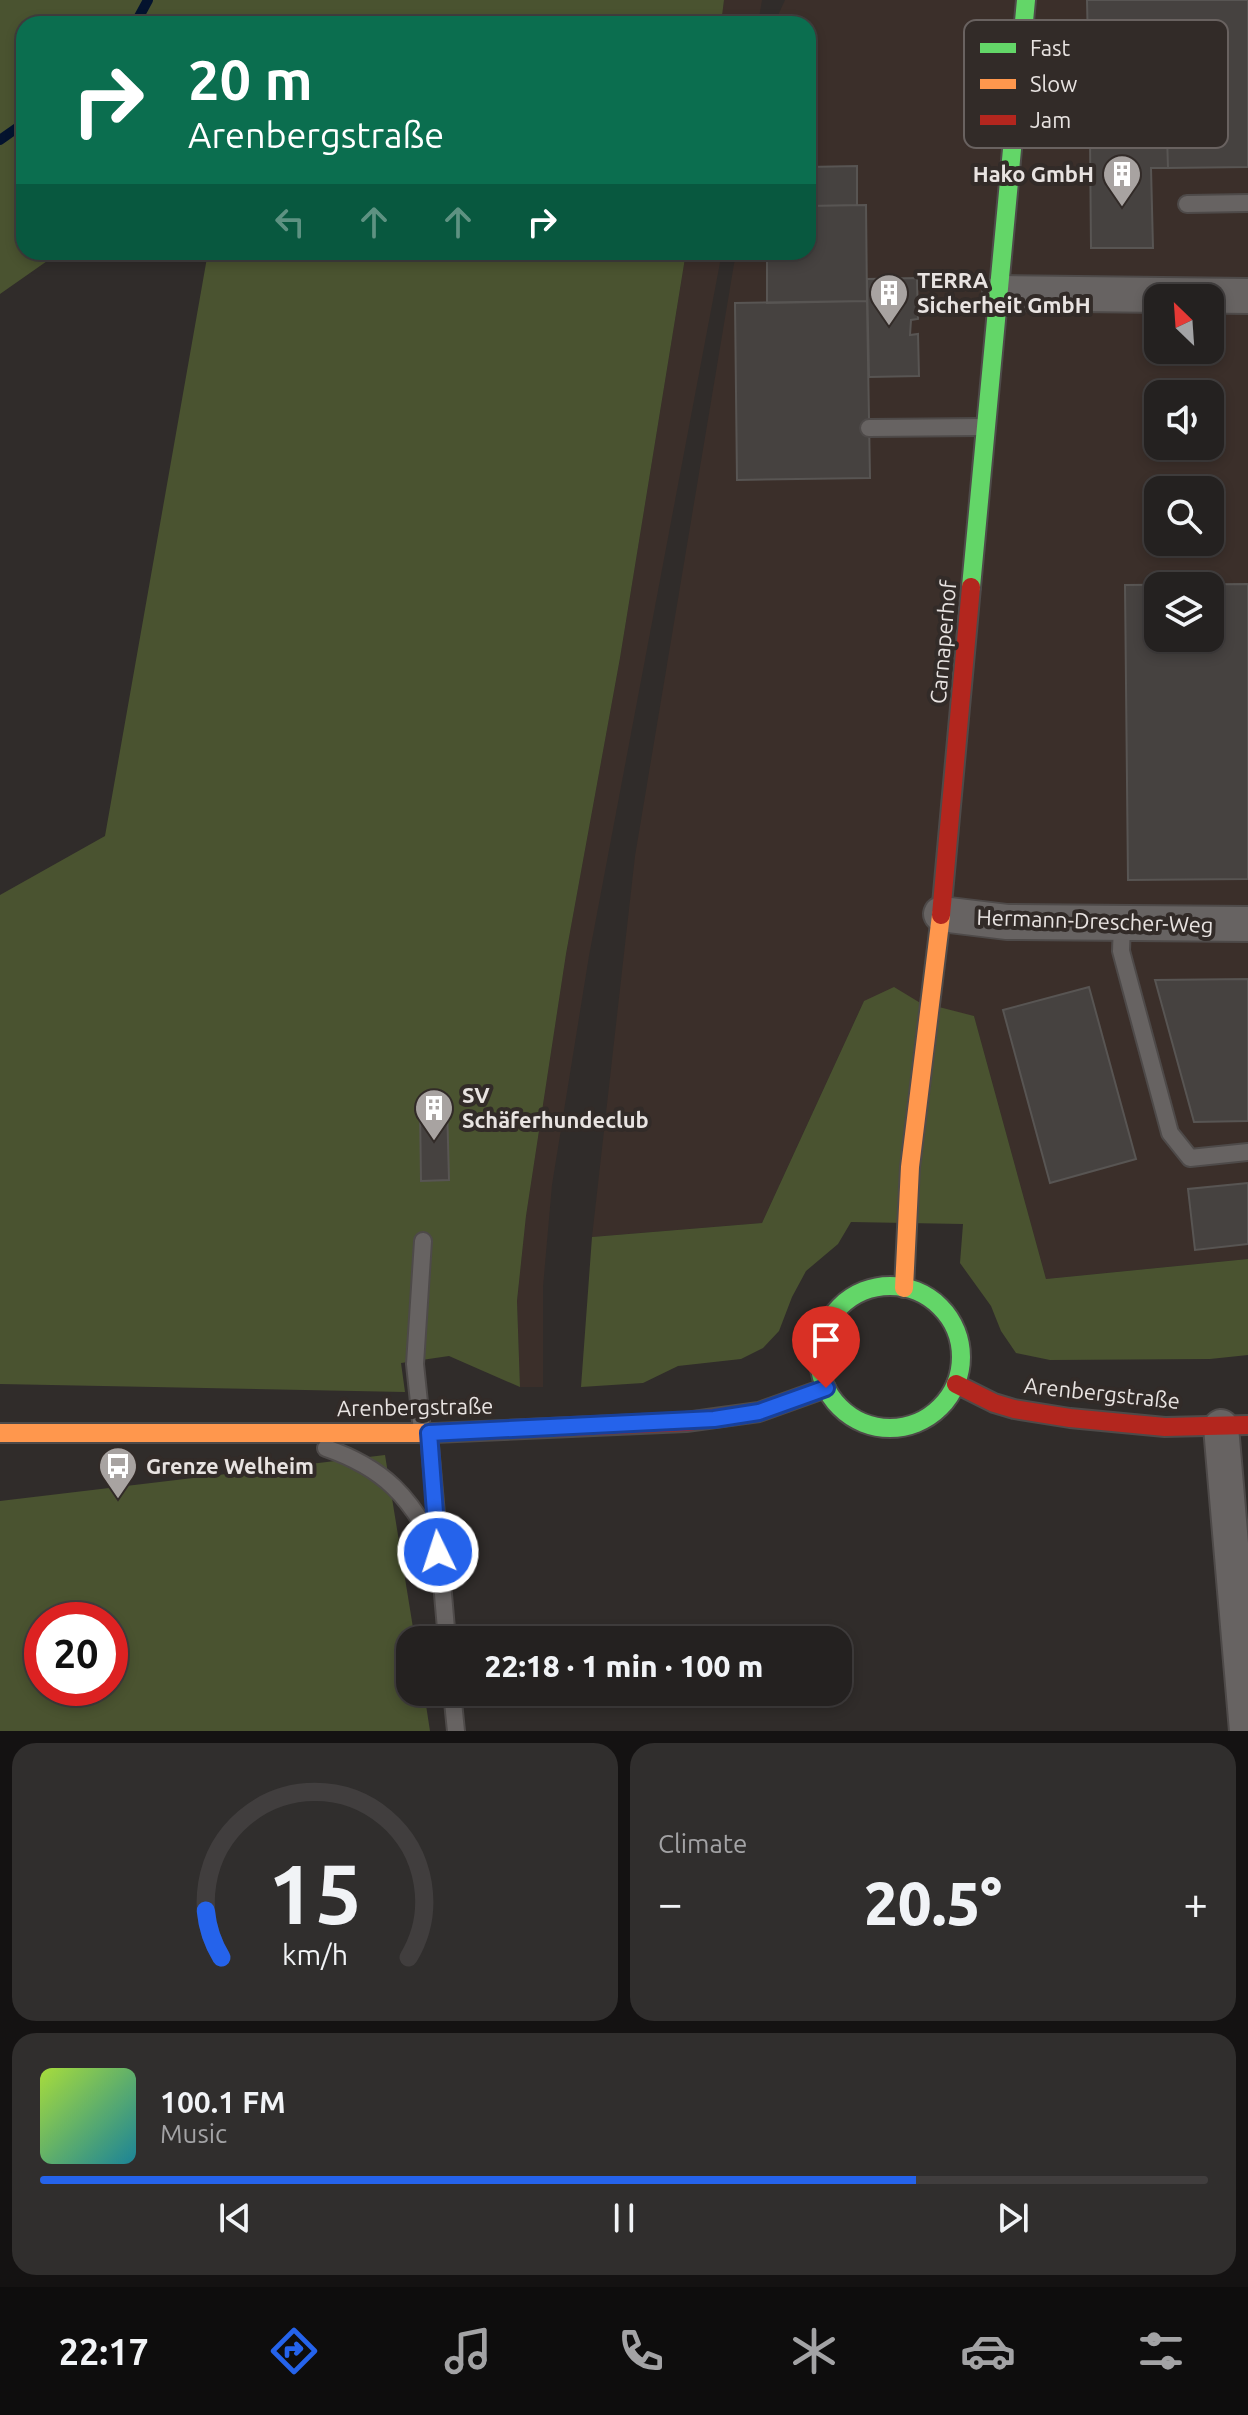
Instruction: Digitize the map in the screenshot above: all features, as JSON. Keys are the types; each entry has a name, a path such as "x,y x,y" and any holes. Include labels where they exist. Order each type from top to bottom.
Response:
{"main road":[{"name":"Carnaperhof","path":"1024,20 1026,0"},
{"name":"Carnaperhof","path":"904,1288 910,1167 941,914 1013,148"},
{"path":"878,1287 904,1288 927,1297 946,1313 952,1324 960,1347 956,1384 930,1415 907,1426 894,1428 865,1424 833,1400 826,1388 821,1376 821,1338 833,1314 853,1296 878,1287"},
{"name":"Arenbergstraße","path":"956,1384 994,1403 1037,1413 1127,1425 1235,1426"},
{"name":"Arenbergstraße","path":"0,1433 426,1433 714,1419 759,1412 826,1388"}],"street":[{"path":"1000,293 1248,296"},
{"name":"Hermann-Drescher-Weg","path":"941,914 1007,922 1248,924"},
{"path":"1235,1426 1247,1731"}],"lane":[{"path":"1187,204 1248,203"},
{"path":"869,428 987,427"},
{"path":"1122,923 1121,951 1170,1133 1190,1158 1248,1152"},
{"path":"423,1241 415,1364 426,1433 446,1626"},
{"path":"270,1434 323,1447 368,1466 400,1490 425,1524 438,1552"},
{"path":"453,1706 456,1731"}],"shaded area":[{"path":"724,0 762,0 759,16 722,16"},
{"path":"785,0 1248,0 1248,1259 1046,1279 974,1016 864,1001 762,1223 592,1237 635,856 735,260 816,260 816,16 778,16"},
{"path":"685,260 720,260 589,956 552,1185 543,1287 543,1387 520,1387 517,1301 526,1216 566,954 620,658"}],"green space":[{"path":"0,0 724,0 722,16 16,16 16,260 49,260 0,294"},
{"path":"207,260 685,260 620,658 566,954 526,1216 517,1301 520,1387 449,1356 401,1363 405,1392 0,1384 0,895 105,836"},
{"path":"894,987 927,1007 935,1006 974,1016 1046,1279 1248,1259 1248,1355 1210,1359 1050,1360 1016,1353 1001,1331 991,1306 960,1263 963,1224 851,1222 838,1244 806,1271 779,1331 763,1348 741,1359 678,1366 643,1383 581,1387 592,1237 762,1223 864,1001"},
{"path":"385,1455 413,1626 396,1626 396,1706 426,1706 430,1731 0,1731 0,1501"}],"building":[{"path":"1087,0 1248,0 1248,167 1168,168 1167,148 1228,148 1228,20 1087,20"},
{"name":"Hako GmbH","path":"1090,148 1167,148 1168,168 1151,168 1153,248 1091,248"},
{"path":"857,166 857,205 816,206 816,167"},
{"path":"866,205 867,301 767,303 767,260 816,260 816,206"},
{"name":"TERRA Sicherheit GmbH","path":"917,278 918,319 911,320 910,335 918,334 919,376 869,377 867,279"},
{"path":"867,301 870,478 737,480 735,303"},
{"path":"1224,584 1248,584 1248,879 1128,880 1125,585 1144,585 1144,652 1224,652"},
{"path":"1248,979 1248,1121 1194,1122 1155,980"},
{"path":"1089,987 1136,1159 1050,1183 1003,1010"},
{"name":"SV Schäferhundeclub","path":"447,1104 449,1180 421,1181 420,1105"},
{"path":"1248,1183 1248,1244 1195,1250 1188,1189"}],"waterway":[{"path":"139,16 148,0"},
{"path":"0,140 16,129"}],"traffic: fast":[{"path":"1024,20 1026,0"},
{"path":"971,587 1012,148"},
{"path":"890,1286 917,1291 940,1307 956,1330 961,1357 956,1384 940,1407 917,1423 890,1428 863,1423 840,1407 824,1384 819,1357 824,1330 840,1307 863,1291 890,1286"}],"traffic: slow":[{"path":"904,1288 910,1167 941,915"},
{"path":"0,1433 434,1433"}],"traffic: jam":[{"path":"941,915 971,587"},
{"path":"956,1384 994,1403 1014,1409 1070,1418 1165,1427 1248,1425"},
{"path":"434,1433 686,1422 759,1412 826,1388"}],"place":[{"name":"Hako GmbH","path":"1122,208"},
{"name":"TERRA Sicherheit GmbH","path":"889,327"},
{"name":"SV Schäferhundeclub","path":"434,1142"},
{"name":"Grenze Welheim","path":"118,1500"}],"route":[{"path":"438,1552 429,1433 714,1419 759,1412 826,1388"}]}
